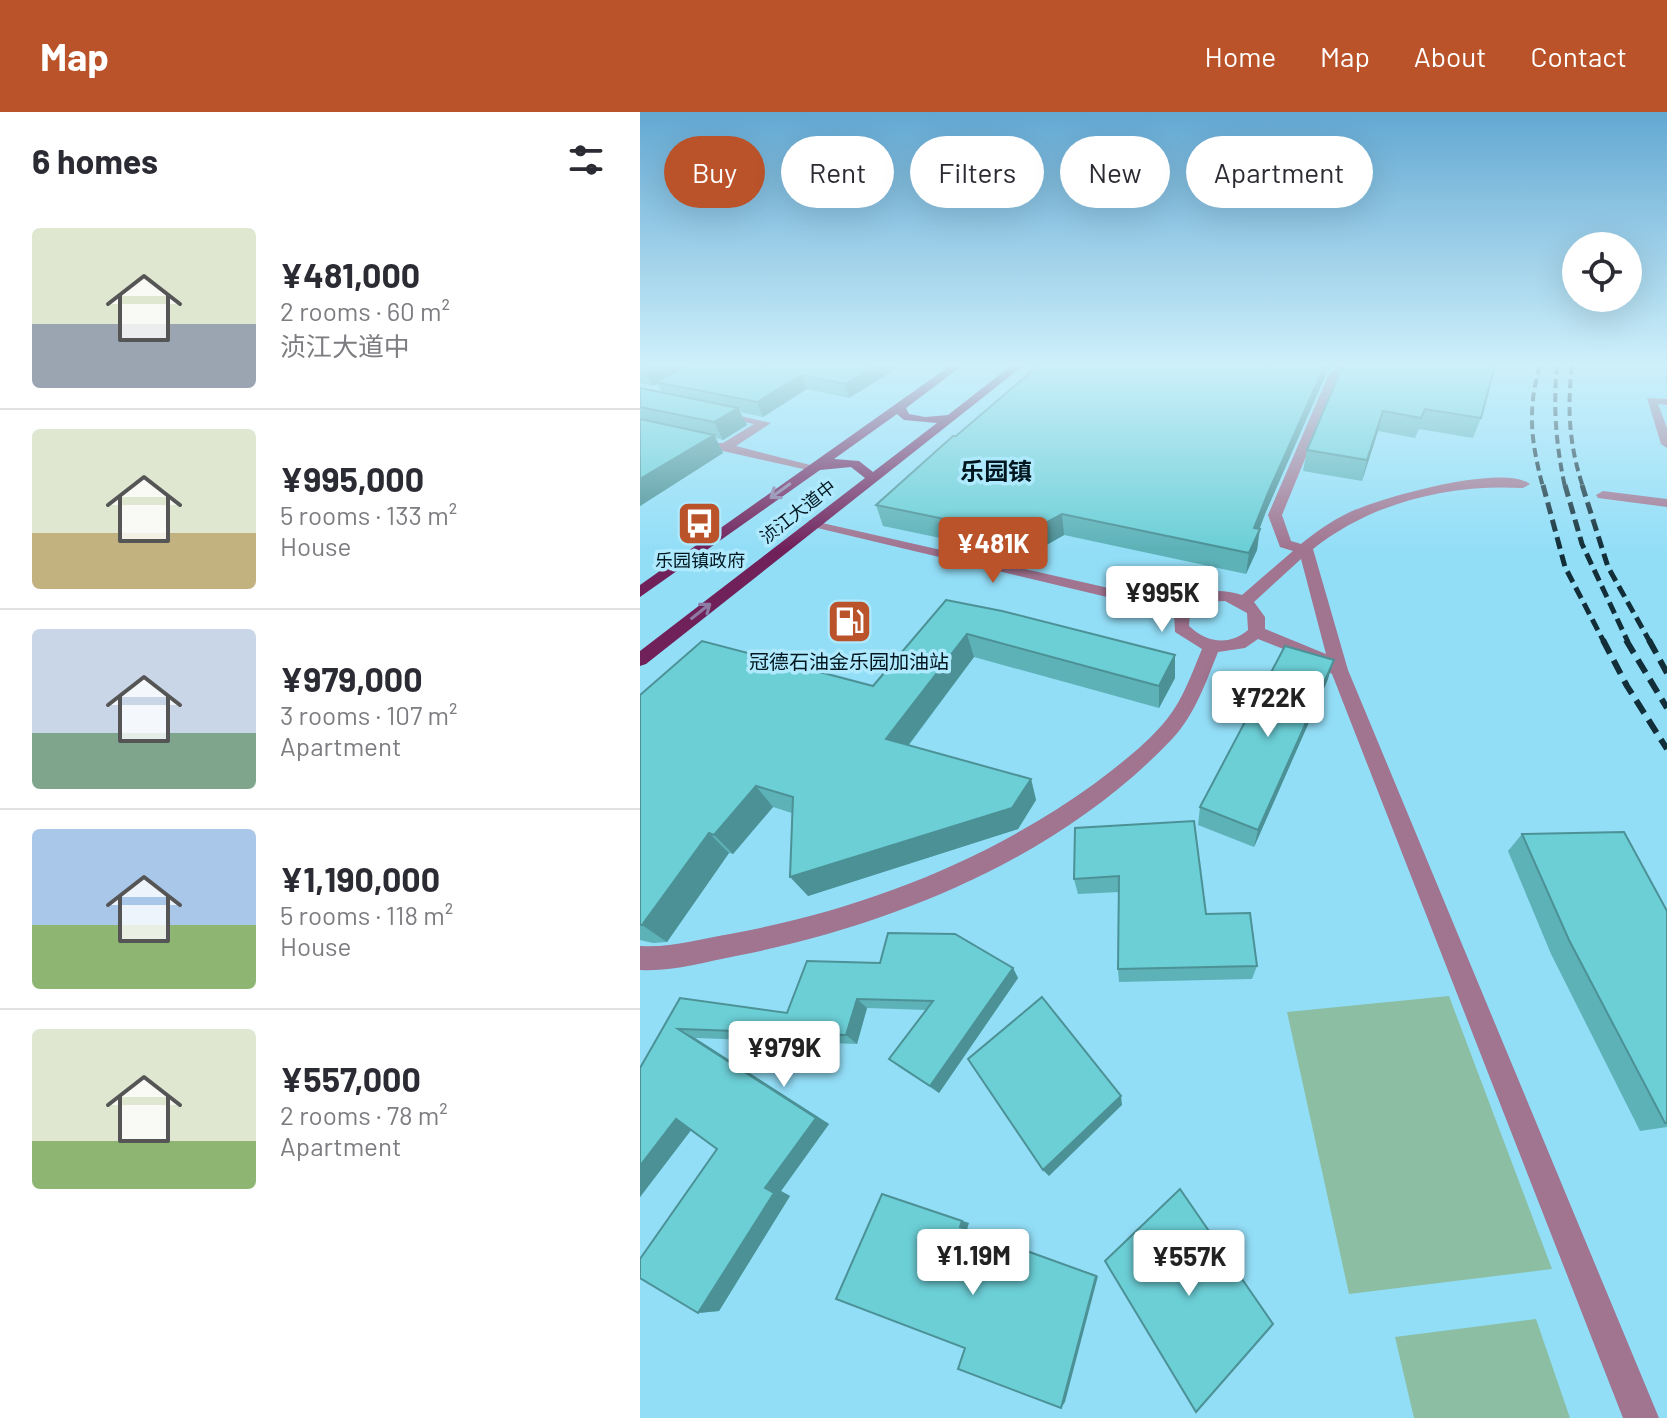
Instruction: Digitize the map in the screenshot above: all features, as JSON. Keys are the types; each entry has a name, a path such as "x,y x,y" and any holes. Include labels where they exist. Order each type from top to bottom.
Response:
{"main road":[{"name":"浈江大道中","path":"640,592 870,426"},
{"name":"浈江大道中","path":"640,660 940,426"},
{"path":"812,467 854,462 864,467 871,478"}],"street":[{"path":"726,447 760,426"},
{"path":"1306,550 1285,544 1275,515 1312,426"},
{"path":"711,444 812,467"},
{"path":"1244,602 1334,526 1377,507 1462,484 1523,484"},
{"path":"1603,495 1667,503"},
{"path":"814,523 1182,610"},
{"path":"1306,550 1339,670 1641,1418"},
{"path":"1209,596 1244,602 1258,616 1256,632 1240,644 1212,646 1198,643 1181,628 1182,610 1189,603 1209,596"},
{"path":"1256,632 1315,655 1339,670"},
{"path":"640,958 732,946 849,915 906,897 1018,844 1078,808 1169,731 1194,689 1212,646"}],"green space":[{"path":"1449,996 1552,1269 1349,1294 1287,1012"},
{"path":"1536,1319 1570,1418 1414,1418 1395,1337"}],"building":[{"path":"640,426 672,426 714,435 640,479"},
{"path":"968,426 1298,426 1254,528 1260,529 1249,553 1062,514 1023,535 876,505"},
{"path":"1317,426 1378,426 1367,460 1307,450"},
{"path":"946,600 1175,655 1159,686 967,634 886,739 1031,779 1012,808 790,877 793,797 756,786 714,835 709,833 640,925 640,695 702,641 873,686"},
{"path":"1285,646 1334,660 1258,830 1200,807"},
{"path":"1194,821 1206,914 1250,913 1257,966 1118,969 1119,876 1074,879 1075,828"},
{"path":"1624,832 1667,911 1667,1123 1569,940 1522,834"},
{"path":"888,933 955,934 1013,968 930,1086 889,1059 933,1001 857,999 846,1035 678,1029 816,1118 765,1188 774,1193 698,1313 640,1278 640,1259 717,1149 676,1119 640,1166 640,1068 680,998 787,1013 807,961 880,963"},
{"path":"1042,997 1121,1096 1043,1170 968,1059"},
{"path":"1180,1189 1273,1324 1196,1412 1105,1261"},
{"path":"882,1194 962,1221 960,1227 1096,1276 1061,1408 958,1369 965,1348 836,1299"}],"railway":[{"path":"1532,426 1543,487"},
{"path":"1556,426 1565,487"},
{"path":"1570,426 1583,487"},
{"path":"1543,485 1565,567 1604,642"},
{"path":"1565,485 1582,544 1628,642"},
{"path":"1582,485 1608,567 1650,642"},
{"path":"1603,640 1627,686 1667,749"},
{"path":"1626,640 1667,708"},
{"path":"1649,640 1667,673"}],"place":[{"name":"乐园镇政府","path":"700,523"},
{"name":"冠德石油金乐园加油站","path":"849,622"}],"district":[{"name":"乐园镇","path":"996,472"}]}
